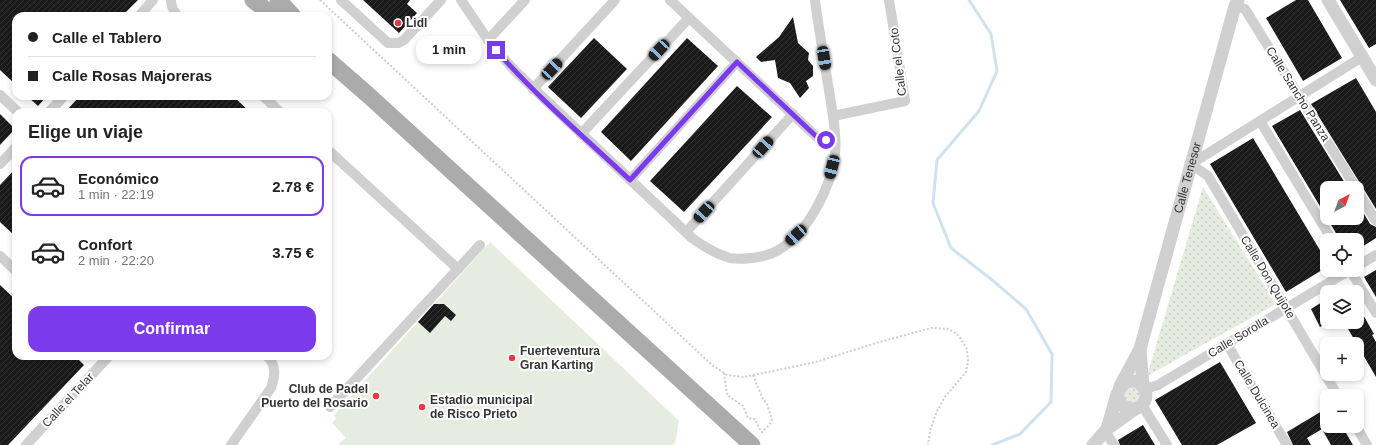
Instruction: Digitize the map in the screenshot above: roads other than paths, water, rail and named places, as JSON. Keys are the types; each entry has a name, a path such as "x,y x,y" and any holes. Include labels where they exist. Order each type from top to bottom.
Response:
{"main road":[{"path":"253,0 269,12"},
{"path":"278,0 289,12"},
{"path":"332,57 367,94"},
{"path":"332,63 757,438"}],"street":[{"path":"171,0 174,12"},
{"path":"341,0 388,43 398,43 404,40 441,0"},
{"path":"462,0 488,40 514,70 686,232 710,251 728,258 743,259 764,256 780,249 811,218 820,201 829,178 835,155 835,141 833,116 815,0"},
{"path":"488,40 525,0"},
{"path":"533,89 615,0"},
{"path":"670,0 819,139 835,141"},
{"name":"Calle el Coto","path":"833,116 904,101 889,0"},
{"path":"1328,0 1376,80"},
{"path":"143,12 153,2"},
{"name":"Calle Sancho Panza","path":"1236,2 1245,9 1351,181"},
{"name":"Calle Tenesor","path":"1106,430 1118,390 1140,349 1236,2"},
{"path":"581,134 689,18"},
{"path":"1190,164 1362,57"},
{"path":"630,180 737,62"},
{"path":"0,95 14,108"},
{"path":"53,108 60,100"},
{"path":"267,100 276,108"},
{"path":"686,232 792,114"},
{"path":"1260,121 1328,233"},
{"path":"0,164 12,151"},
{"path":"332,154 458,269"},
{"name":"Calle Don Quijote","path":"1190,164 1208,176 1334,389"},
{"name":"Calle Sancho Panza","path":"1364,202 1376,221"},
{"path":"330,407 480,245"},
{"path":"1364,262 1376,255"},
{"path":"0,256 12,267"},
{"name":"Calle Sorolla","path":"1144,387 1158,385 1338,277"},
{"path":"1354,277 1376,314"},
{"name":"Calle Dulcinea","path":"1227,344 1287,445"},
{"name":"Calle Tenesor","path":"1140,349 1144,387"},
{"name":"Calle el Telar","path":"26,445 103,360"},
{"path":"231,445 271,388 275,370 270,360"},
{"path":"1093,445 1106,430 1138,407 1146,398 1144,387 1136,381 1132,380 1124,382 1118,390 1120,403 1130,409 1138,407"},
{"path":"1138,407 1167,445"},
{"path":"1106,430 1114,445"},
{"path":"1360,433 1367,445"}],"waterway":[{"path":"969,0 991,34 997,71 979,111 937,160 933,203 951,248 1026,309 1052,354 1051,402 1020,434 992,445"}],"place":[{"name":"Lidl","path":"398,23"},
{"name":"Fuerteventura Gran Karting","path":"512,358"},
{"name":"Club de Padel Puerto del Rosario","path":"376,396"},
{"name":"Estadio municipal de Risco Prieto","path":"422,407"}]}
